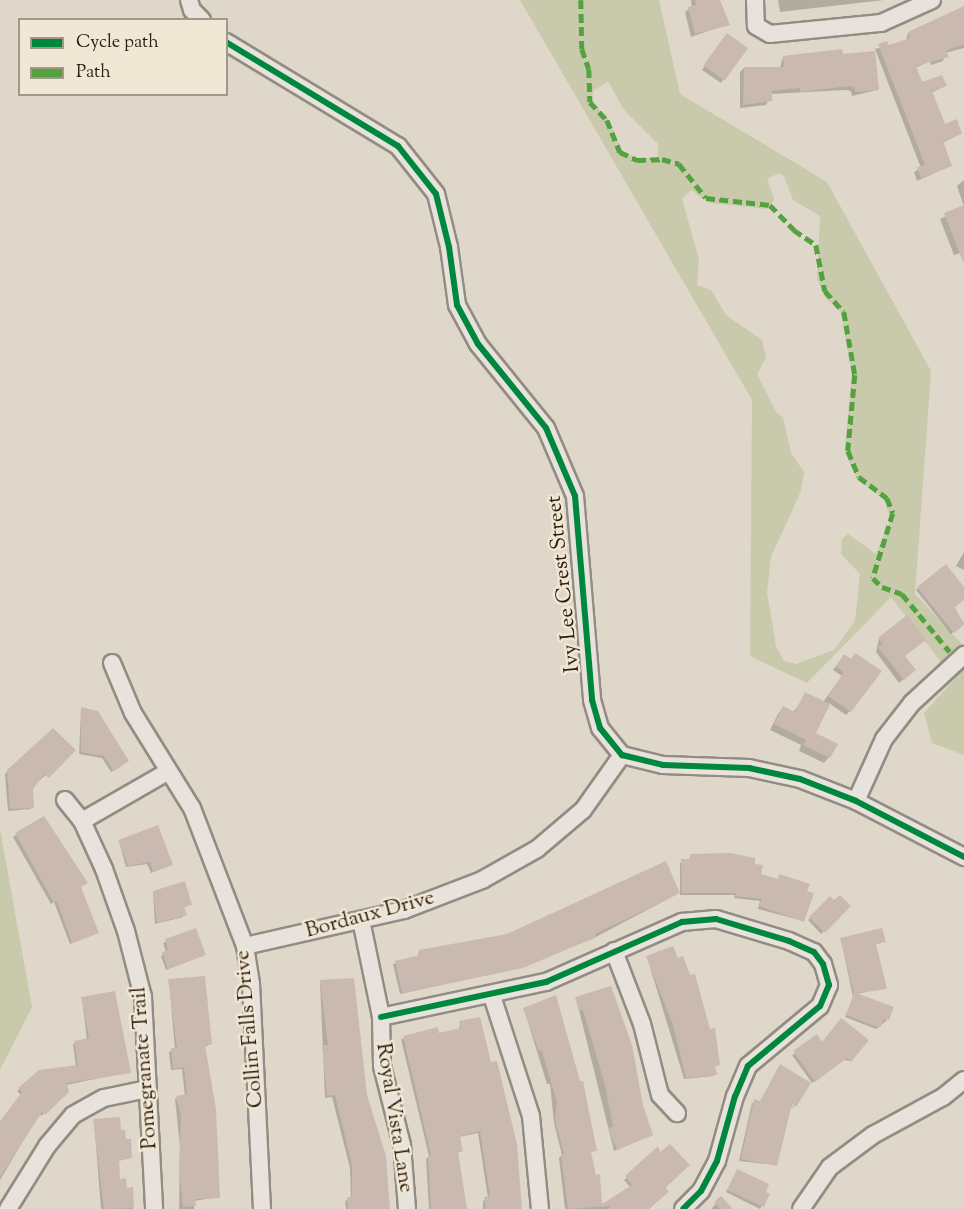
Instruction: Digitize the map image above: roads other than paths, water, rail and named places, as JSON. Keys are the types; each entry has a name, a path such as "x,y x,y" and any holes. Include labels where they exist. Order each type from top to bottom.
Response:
{"street":[{"path":"189,0 192,10 200,18"},
{"path":"755,0 756,26 770,34 881,23 932,0"},
{"name":"Ivy Lee Crest Street","path":"228,43 398,146 436,194 449,247 457,304 478,344 546,429 575,496 592,700 600,728 622,754"},
{"path":"856,801 884,739 912,703 959,660"},
{"name":"Collin Falls Drive","path":"112,663 133,713 192,808 245,946 251,984 262,1209"},
{"path":"622,754 663,765 749,768 800,779 856,801 964,857"},
{"name":"Bordaux Drive","path":"245,946 404,910 482,880 537,849 583,810 622,754"},
{"path":"82,821 169,771"},
{"name":"Pomegranate Trail","path":"65,800 82,821 119,911 140,986 154,1209"},
{"path":"381,1017 492,996 546,982 682,922 716,919 789,940 814,952 823,964 829,985 820,1006 748,1066 735,1096 717,1161 701,1191 683,1209"},
{"name":"Royal Vista Lane","path":"361,920 381,1017 382,1066 402,1145 407,1209"},
{"path":"614,951 642,1024 660,1095 676,1113"},
{"path":"492,996 531,1116 540,1209"},
{"path":"801,1209 830,1167 873,1135 943,1097 964,1080"},
{"path":"8,1209 47,1146 73,1115 104,1098 148,1089"}]}
